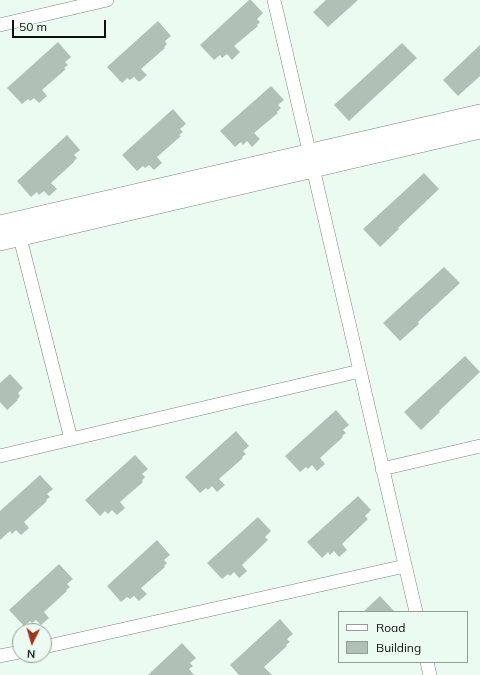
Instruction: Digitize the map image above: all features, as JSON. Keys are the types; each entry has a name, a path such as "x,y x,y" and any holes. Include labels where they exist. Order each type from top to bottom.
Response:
{"street":[{"path":"0,25 107,0"},
{"path":"274,0 416,611"},
{"path":"311,161 480,114"},
{"path":"0,241 12,227 311,161 480,129"},
{"path":"12,227 71,439"},
{"path":"0,456 360,371"},
{"path":"382,469 480,446"},
{"path":"52,645 405,566"},
{"path":"0,656 12,654"},
{"path":"427,663 430,675"}],"building":[{"path":"249,0 251,0 263,13 257,19 260,22 257,25 258,26 234,46 240,52 232,60 227,54 222,58 220,55 214,60 200,45"},
{"path":"326,0 358,0 328,27 313,12"},
{"path":"158,21 171,36 165,41 167,44 164,47 165,48 141,69 147,75 139,82 134,77 130,80 127,78 122,83 107,67"},
{"path":"58,42 71,57 65,62 68,65 64,68 66,69 42,90 47,96 39,103 34,98 30,101 28,99 22,104 7,88"},
{"path":"402,43 417,58 349,121 334,105"},
{"path":"480,45 480,76 458,96 443,80"},
{"path":"271,86 284,100 278,105 281,108 277,112 278,113 254,133 260,139 252,147 247,141 243,145 241,142 235,147 220,131"},
{"path":"173,109 186,124 180,129 183,132 179,135 181,136 157,157 162,163 154,170 149,165 145,168 143,166 137,171 122,155"},
{"path":"67,135 80,150 74,155 77,158 51,183 57,189 49,196 44,191 39,195 37,192 31,197 17,181"},
{"path":"424,173 439,189 380,247 363,229"},
{"path":"444,267 460,283 400,341 383,323"},
{"path":"465,356 480,372 421,430 404,412"},
{"path":"10,374 23,388 18,393 20,396 18,400 7,410 0,402 0,383"},
{"path":"336,410 349,425 343,430 346,433 320,458 325,464 317,471 312,465 308,469 306,467 300,472 285,456"},
{"path":"236,431 249,446 243,451 246,454 219,479 225,485 217,492 212,486 208,490 206,488 200,493 185,477"},
{"path":"135,455 148,469 142,474 145,477 142,481 143,482 120,502 125,508 117,515 112,510 108,514 105,511 100,516 85,500"},
{"path":"40,475 53,489 47,494 50,497 24,522 29,528 21,535 16,530 12,534 10,531 0,540 0,511"},
{"path":"358,496 371,510 365,516 368,519 342,544 347,550 339,557 334,551 330,555 328,552 322,558 307,542"},
{"path":"258,517 271,531 265,537 268,540 242,565 247,571 239,578 234,572 230,576 228,574 222,579 207,563"},
{"path":"157,540 170,555 164,560 167,563 164,566 165,567 141,588 147,594 139,601 134,596 130,599 127,597 121,602 107,586"},
{"path":"59,564 73,579 67,584 70,587 66,590 67,591 44,612 49,618 43,623 39,623 36,620 32,623 30,621 28,623 21,623 9,610"},
{"path":"380,596 394,611 364,611"},
{"path":"280,619 293,634 287,639 290,642 286,645 287,646 264,667 272,675 239,675 230,665"},
{"path":"182,643 196,658 190,663 193,666 189,669 194,675 148,675"}]}
